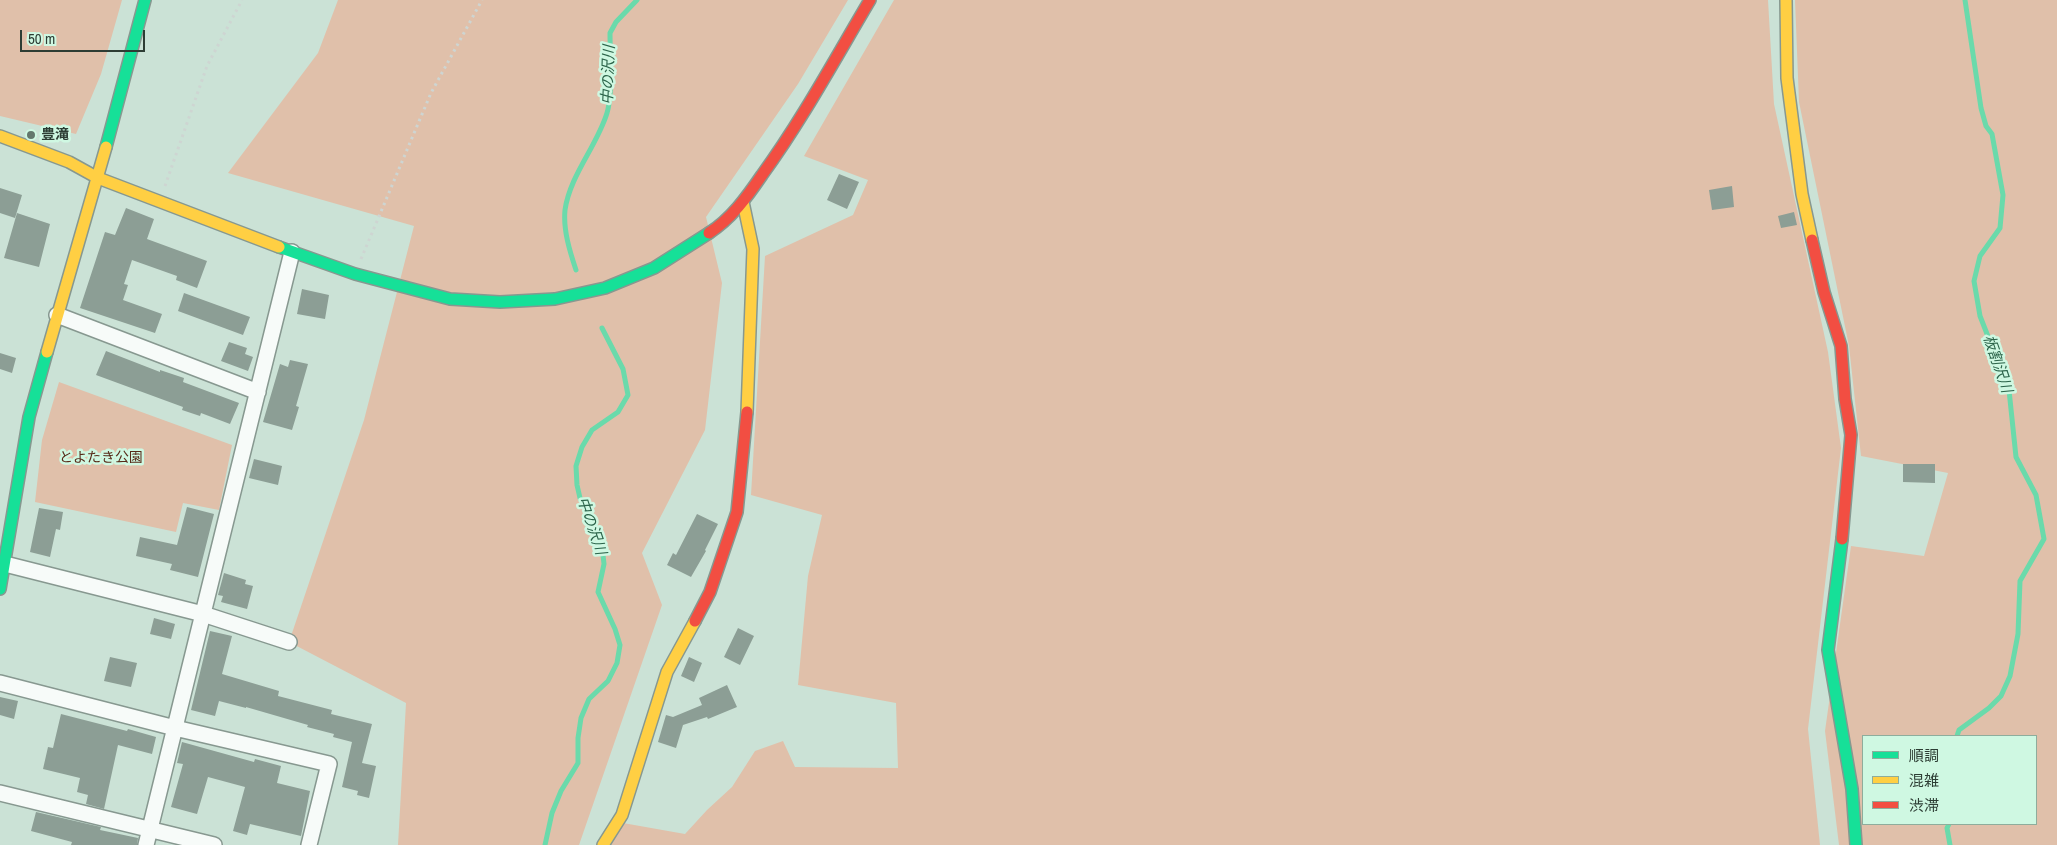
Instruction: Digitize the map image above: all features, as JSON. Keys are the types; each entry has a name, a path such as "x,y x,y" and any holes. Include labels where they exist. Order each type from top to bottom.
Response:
{"street":[{"path":"0,589 30,417 146,0"},
{"path":"0,136 70,162 98,178 160,200 292,252 356,274 450,299 500,302 555,299 605,288 654,268 719,226 742,202 784,145 870,0"},
{"path":"1786,0 1787,78 1802,194 1824,292 1841,346 1845,399 1851,434 1844,523 1828,650 1852,789 1856,845"},
{"path":"603,845 622,814 667,672 710,592 736,512 749,396 753,249 742,202"},
{"path":"148,838 292,252"},
{"path":"57,315 258,392"},
{"path":"5,564 203,614 288,642"},
{"path":"0,683 175,728 329,764 309,845"},
{"path":"0,793 148,838 214,845"}],"path":[{"path":"160,200 207,66 242,0"},
{"path":"356,274 431,93 482,0"}],"green space":[{"path":"0,0 122,0 101,74 76,134 0,116"},
{"path":"338,0 848,0 798,84 706,217 722,283 705,430 642,553 662,605 579,845 398,845 406,703 289,642 364,420 414,226 228,173 318,53"},
{"path":"894,0 1768,0 1774,104 1828,352 1841,448 1808,729 1820,845 609,845 623,823 685,834 732,787 755,751 783,741 795,767 898,768 896,703 798,685 808,576 822,515 751,495 765,256 853,215 868,180 804,156"},
{"path":"1795,0 2057,0 2057,845 1839,845 1825,731 1851,546 1924,556 1948,473 1861,456 1849,346 1799,102"},
{"name":"とよたき公園","path":"59,382 232,445 219,510 183,503 176,532 35,502 42,440"}],"building":[{"path":"839,174 859,182 847,209 827,200"},
{"path":"1732,186 1734,207 1712,210 1709,190"},
{"path":"0,188 22,195 15,218 0,213"},
{"path":"126,208 154,219 147,239 207,261 197,288 176,280 177,276 132,260 124,284 128,285 123,300 162,314 155,333 80,308 105,232 115,235"},
{"path":"1794,212 1797,225 1781,228 1778,216"},
{"path":"17,213 50,224 39,267 4,258"},
{"path":"302,289 329,295 325,319 297,314"},
{"path":"184,293 250,317 243,335 178,311"},
{"path":"229,342 247,348 245,354 253,357 248,371 221,361"},
{"path":"106,351 160,372 160,370 184,378 183,382 239,403 230,424 201,413 200,416 182,410 183,407 96,375"},
{"path":"0,353 16,358 12,373 0,369"},
{"path":"290,360 308,364 296,406 299,407 292,430 263,422 280,364 288,367"},
{"path":"254,459 282,466 278,485 249,478"},
{"path":"1903,464 1935,464 1935,483 1903,482"},
{"path":"187,507 214,514 198,577 170,570 172,564 136,556 140,537 177,545"},
{"path":"39,508 63,512 60,530 56,529 50,557 30,552"},
{"path":"697,514 718,524 706,551 691,577 667,565 673,553 676,555"},
{"path":"224,573 246,580 245,584 253,586 247,609 221,602 223,596 218,595"},
{"path":"154,618 175,624 171,639 150,634"},
{"path":"738,628 754,636 740,665 724,657"},
{"path":"210,631 232,636 222,674 279,691 278,696 332,710 331,714 372,724 362,763 376,766 369,798 357,795 358,791 342,787 352,742 333,737 334,734 307,727 308,725 219,701 215,716 191,710"},
{"path":"110,657 137,663 131,687 104,681"},
{"path":"689,657 702,663 694,682 681,676"},
{"path":"727,685 737,707 708,719 707,717 683,725 676,748 658,742 666,715 673,717 702,705 699,698"},
{"path":"0,697 18,701 14,719 0,715"},
{"path":"61,714 156,737 152,754 118,745 104,809 86,804 88,795 77,792 80,778 43,769 48,747 53,748"},
{"path":"182,742 254,762 255,759 281,766 277,783 310,791 301,836 250,824 247,835 233,831 245,787 208,777 197,814 171,807 183,764 177,763"},
{"path":"36,812 101,827 100,830 138,838 137,845 71,845 72,842 31,831"}],"waterway":[{"name":"中の沢川","path":"576,270 566,233 565,210 572,185 603,125 607,113 611,85 610,33 616,22 637,0"},
{"name":"板割沢川","path":"1957,735 1959,730 1989,708 2001,696 2010,676 2018,634 2020,581 2044,539 2036,495 2016,457 2009,390 1980,316 1974,281 1980,256 2000,228 2003,195 1992,134 1986,126 1981,108 1965,0"},
{"name":"中の沢川","path":"545,845 552,813 561,791 578,763 578,738 581,718 589,699 608,681 617,663 620,645 615,629 598,592 604,564 602,546 580,498 577,485 576,466 582,447 592,430 618,412 628,395 623,369 602,328"},
{"name":"板割沢川","path":"1948,825 1947,828 1950,845"}],"traffic: fast":[{"path":"106,147 145,0"},
{"path":"279,247 355,274 450,299 500,302 555,299 605,288 654,268 709,233"},
{"path":"0,589 29,417 47,352"},
{"path":"1842,539 1828,650 1852,789 1856,845"}],"traffic: slow":[{"path":"1786,0 1787,78 1802,194 1812,240"},
{"path":"0,136 69,162 98,178 279,247"},
{"path":"47,352 106,147"},
{"path":"743,202 753,249 747,412"},
{"path":"603,845 622,815 667,672 695,621"}],"traffic: jam":[{"path":"709,233 738,207 777,154 870,0"},
{"path":"1812,240 1824,292 1841,346 1845,399 1851,435 1842,539"},
{"path":"695,621 710,592 737,512 747,412"}],"place":[{"name":"豊滝","path":"31,135"}]}
